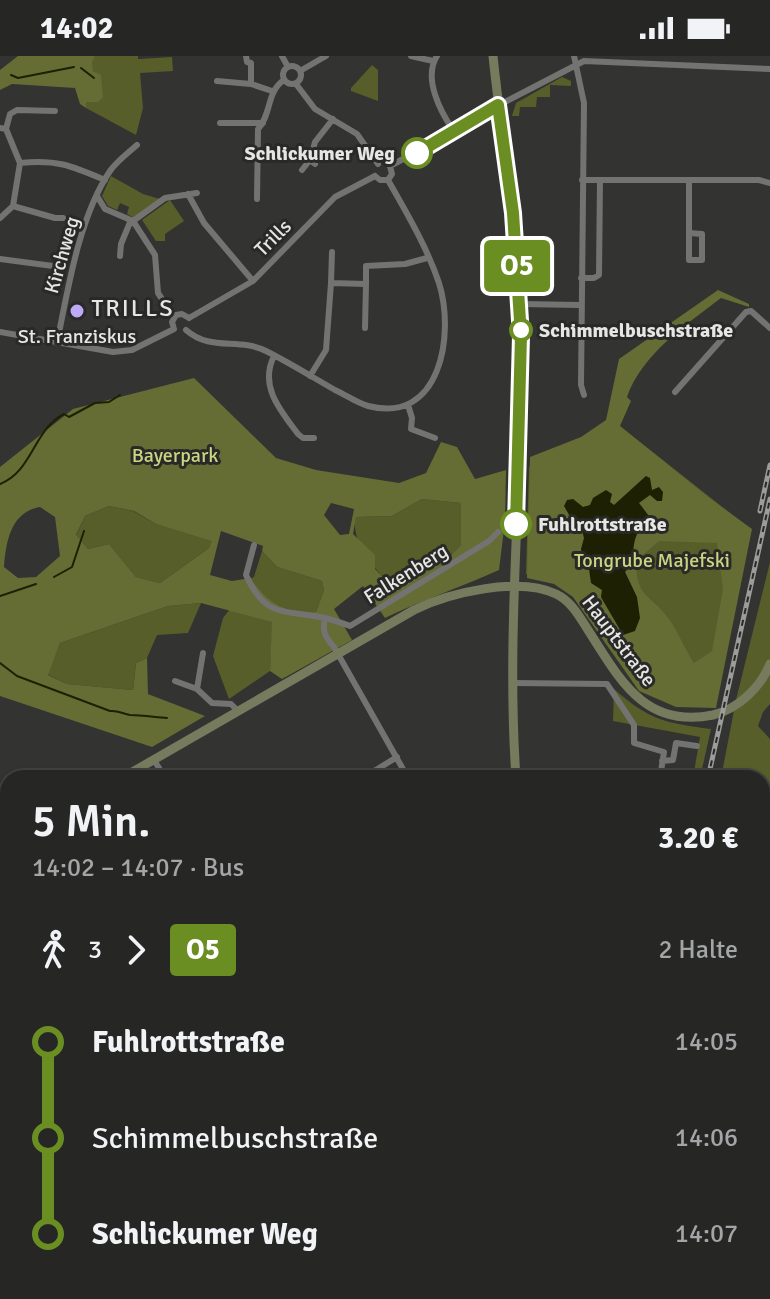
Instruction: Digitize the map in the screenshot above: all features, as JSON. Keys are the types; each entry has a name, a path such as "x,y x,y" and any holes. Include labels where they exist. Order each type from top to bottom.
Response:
{"street":[{"path":"246,56 247,62 251,63 251,84"},
{"path":"282,56 288,67"},
{"path":"411,56 435,58 433,95 453,130"},
{"path":"493,56 513,213 520,304 521,400 513,683 516,770"},
{"path":"300,71 322,57"},
{"path":"575,60 584,103 580,305 581,385 584,395"},
{"path":"390,166 575,60 672,60 770,69"},
{"path":"294,66 300,71 301,77 296,84 284,80 283,73 288,67 294,66"},
{"path":"257,199 258,129 263,123 272,91 284,80"},
{"path":"217,81 251,84 272,91"},
{"path":"296,84 315,109 357,134 378,164"},
{"path":"0,218 13,206 20,163 3,129 10,114 17,110 55,111"},
{"path":"302,170 312,162 315,142 333,119"},
{"path":"220,123 263,123"},
{"path":"235,123 235,133"},
{"name":"Kirchweg","path":"57,343 72,271 97,196 116,164 137,145"},
{"path":"20,163 59,162 105,180"},
{"path":"378,164 390,166 392,174 388,180 375,176 374,169 378,164"},
{"name":"Trills","path":"189,318 253,281 335,197 375,176"},
{"path":"186,330 205,343 247,345 274,356 364,405 397,408 408,405 427,391 442,350 443,300 409,218 388,180"},
{"path":"582,180 759,180 770,183"},
{"path":"581,278 599,275 600,180"},
{"path":"689,180 689,233 689,260 702,260 702,234 689,233"},
{"path":"120,256 121,244 132,220 165,198 197,193"},
{"path":"188,194 204,223 253,281"},
{"path":"97,196 105,209 132,220 155,255 158,293 174,317"},
{"path":"13,206 63,218"},
{"path":"310,376 326,350 332,252"},
{"path":"365,328 366,266 405,264 427,258"},
{"path":"0,259 53,266"},
{"path":"331,283 366,284"},
{"path":"520,304 580,305"},
{"path":"675,392 746,312 751,311 770,328"},
{"path":"182,314 189,318 186,330 180,332 174,329 174,317 182,314"},
{"path":"0,332 104,352 132,350 174,329"},
{"path":"274,356 268,373 273,396 298,434 303,438 314,438"},
{"path":"408,405 411,429 435,438"},
{"name":"Falkenberg","path":"254,545 246,575 261,600 282,613 325,618 350,626 489,541 498,532"},
{"path":"136,770 414,610 451,594 476,589 514,588"},
{"name":"Hauptstraße","path":"514,588 545,590 564,598 629,690 640,701 667,713 694,717 729,710 750,693 770,664"},
{"path":"325,618 325,637 338,653 404,770"},
{"path":"197,689 203,653"},
{"path":"175,681 197,689 212,703 231,704 238,711"},
{"path":"513,683 607,684 634,725 634,743 664,752 661,770"},
{"path":"662,761 673,760 676,743 697,746"},
{"path":"374,770 397,757"},
{"path":"154,760 160,770"}],"green space":[{"path":"18,56 95,56 93,71 101,75 103,97 98,102 86,102 86,108 80,104 75,88 12,84 0,90 0,70"},
{"path":"95,56 138,56 138,59 172,57 173,71 140,73 143,108 136,135 86,108 86,102 101,76 93,71 91,62"},
{"path":"372,65 378,70 378,101 351,91"},
{"path":"562,77 571,81 571,86 550,85 550,97 537,97 536,107 520,107 519,116 512,116 516,103"},
{"path":"111,176 143,194 160,199 134,218 127,214 129,207 120,203 117,210 108,206 102,196"},
{"path":"170,200 184,221 165,234 165,241 156,241 142,220"},
{"name":"Tongrube Majefski","path":"718,290 749,304 749,307 721,298 666,342 634,382 627,397 631,401 620,426 752,529 716,708 676,707 639,691 573,597 554,584 527,578 530,457 581,437 606,420 619,359","holes":["646,476 652,490 639,503 655,524 644,524 634,535 630,567 625,572 637,598 623,634 601,598 602,590 589,569 573,499 583,507 610,502 614,505","659,541 717,543 723,589 712,651 694,663 669,619 639,583 636,561"]},
{"name":"Bayerpark","path":"194,378 276,458 316,470 399,483 426,473 441,442 457,447 475,479 506,470 505,521 499,570 385,618 363,586 334,609 352,640 282,679 270,671 272,622 201,603 168,606 60,643 48,675 67,684 133,690 136,663 147,658 148,694 205,716 152,747 0,696 0,467 73,409","holes":["422,499 461,503 461,545 447,559 393,587 375,569 375,555 353,534 356,517 392,516","331,503 354,509 349,534 340,535 324,515","109,506 134,511 156,524 212,541 209,548 160,583 136,577 109,544 88,549 76,535 85,516","40,507 55,517 60,556 36,577 18,578 4,567 6,547 16,521 30,510","221,531 263,546 262,551 277,567 322,581 324,590 316,612 306,612 279,605 264,594 251,578 232,581 210,575"]},
{"name":"Tongrube Majefski","path":"621,427 749,528 707,700 635,684 572,594 556,583 526,574 529,467"},
{"path":"422,499 461,503 461,545 447,559 393,587 372,564 361,546 355,517 392,516"},
{"path":"109,506 133,511 156,524 213,540 209,548 160,583 136,577 109,544 88,549 76,536 85,516"},
{"path":"262,551 277,567 322,581 324,590 316,612 287,609 271,600 257,586 251,578 254,577"},
{"path":"770,562 770,704 758,726 770,739 770,770 723,770 736,700"},
{"path":"201,603 188,633 157,635 147,658 136,663 133,690 67,684 47,674 60,643 168,606"},
{"path":"230,609 273,622 270,671 229,699 213,656 223,618"},
{"path":"614,689 648,714 681,725 711,729 702,770 694,770 700,737 613,721"}],"shaded area":[{"path":"646,476 650,478 652,490 659,487 663,492 662,501 650,495 639,503 655,524 649,528 644,524 639,531 625,572 637,597 640,618 635,631 623,635 601,597 602,590 591,583 581,549 584,538 581,525 572,520 564,506 567,500 573,499 583,507 590,505 593,498 606,490 612,494 610,502 614,505"}],"waterway":[{"path":"11,75 18,78 74,67"},
{"path":"81,68 94,78"},
{"path":"0,484 20,470 54,421 64,414 69,417 95,403 109,402 120,395"},
{"path":"54,577 72,567 84,531"},
{"path":"0,596 36,584"},
{"path":"0,663 17,676 110,711 167,718"}],"railway":[{"path":"760,511 770,465"},
{"path":"710,770 770,499"}],"bus line":[{"name":"O5","path":"417,153 498,105 513,213 521,336 516,524"}],"place":[{"name":"Schlickumer Weg","path":"417,153"},
{"name":"St. Franziskus","path":"77,311"},
{"name":"Schimmelbuschstraße","path":"521,330"},
{"name":"Fuhlrottstraße","path":"516,524"}],"district":[{"name":"TRILLS","path":"133,308"}]}
